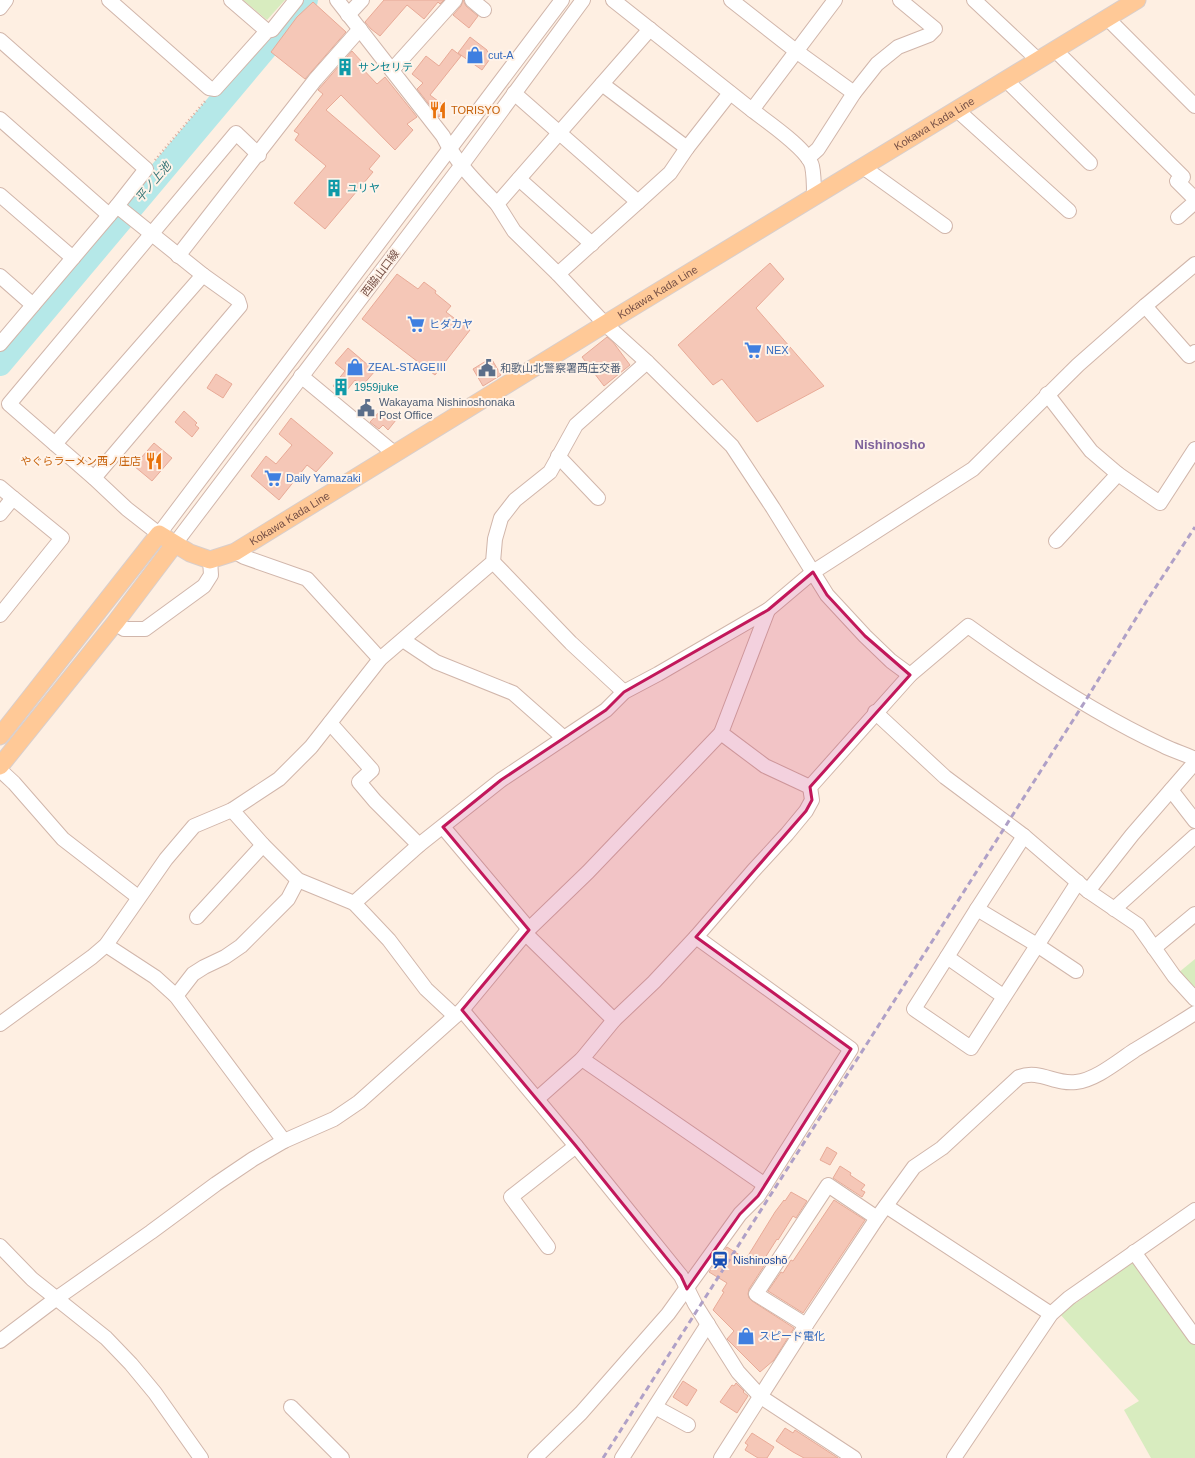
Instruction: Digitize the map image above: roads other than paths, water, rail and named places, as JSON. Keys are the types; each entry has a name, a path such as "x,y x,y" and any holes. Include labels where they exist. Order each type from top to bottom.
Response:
{"main road":[{"name":"Kokawa Kada Line","path":"210,560 235,552 814,196 1137,0"},
{"path":"0,736 158,534 174,545 190,553 210,560"},
{"path":"3,757 115,623 174,545"}],"street":[{"path":"0,8 6,0"},
{"path":"109,0 209,88 215,89 267,31 272,30 296,0"},
{"path":"231,0 267,31"},
{"path":"337,0 443,136 461,166 497,204 514,231 558,274 605,324 647,362 732,446 773,508 827,595 865,636 891,661 910,675"},
{"path":"348,15 362,0"},
{"path":"392,70 455,0"},
{"path":"472,0 484,10"},
{"name":"西脇山口線","path":"174,545 461,166 583,0"},
{"path":"613,0 801,150 808,158 812,166 814,196"},
{"path":"731,0 796,51 854,93"},
{"path":"752,110 835,0"},
{"path":"808,158 818,149 854,93 877,64 898,47 929,35 935,28 900,0"},
{"path":"974,0 1038,60"},
{"name":"西脇山口線","path":"158,534 449,148 554,3"},
{"path":"1107,18 1195,106"},
{"path":"178,256 315,80 360,29"},
{"path":"497,204 650,29"},
{"path":"0,40 146,170 120,212 73,258 0,344"},
{"path":"1055,50 1183,177 1178,181 1195,199"},
{"path":"1006,80 1090,163"},
{"path":"602,84 687,148"},
{"path":"514,93 638,202"},
{"path":"558,274 670,173 687,148 730,93"},
{"path":"957,110 1069,211"},
{"path":"0,119 120,212 151,234 203,276 238,300 240,306 94,478"},
{"path":"158,534 127,509 5,400 151,234 236,133 258,155"},
{"path":"863,167 945,226"},
{"path":"519,179 592,244"},
{"path":"0,195 73,258"},
{"path":"1178,217 1195,202"},
{"path":"354,903 420,845 501,780 606,710 624,692 768,610 813,572 973,468 1078,364 1195,264"},
{"path":"0,276 33,305"},
{"path":"55,444 203,276"},
{"path":"1145,306 1189,356 1195,352"},
{"path":"0,1024 92,957 106,945 138,897 166,859 194,826 232,810 279,779 312,747 380,659 493,562 495,539 501,518 515,500 550,472 576,425 647,362"},
{"path":"301,376 395,454"},
{"path":"1047,394 1091,451 1118,474 1160,503 1195,449"},
{"path":"558,456 598,498"},
{"path":"1056,541 1118,474"},
{"path":"0,487 62,538 0,615"},
{"path":"0,514 13,498"},
{"path":"235,552 244,557 307,579 380,659"},
{"path":"115,623 124,629 145,629 204,586 212,575 210,560"},
{"path":"493,562 571,643 624,692"},
{"path":"0,1341 57,1298 253,1159 284,1141 334,1119 359,1102 458,1013 527,932 588,872 721,733 768,610"},
{"path":"810,787 910,675 968,626 1011,658 1084,703 1165,747 1195,759"},
{"path":"403,640 436,662 513,693 564,738"},
{"path":"876,712 945,777 1024,836 1083,886 1138,925 1174,976 1195,999"},
{"path":"330,723 372,770 359,782 375,801 420,845"},
{"path":"721,733 765,766 810,787"},
{"path":"1024,836 914,1009 971,1048 1037,945 1083,886 1132,835 1195,764"},
{"path":"0,770 14,783 63,839 138,897"},
{"path":"537,1099 582,1059 614,1020 654,982 696,937 806,810 812,800 810,787"},
{"path":"1171,790 1195,821"},
{"path":"232,810 263,845 298,880 354,903 389,940 426,989 458,1013 537,1099 681,1276 695,1304 738,1372 761,1397 854,1458"},
{"path":"443,826 527,932 614,1020"},
{"path":"1114,909 1195,836"},
{"path":"197,917 263,845"},
{"path":"176,996 193,974 242,946 288,899 298,880"},
{"path":"977,909 1037,945 1076,971"},
{"path":"1154,948 1195,914"},
{"path":"535,1458 581,1413 668,1314 740,1214 758,1196 851,1049 696,937"},
{"path":"106,945 155,978 176,996 284,1141"},
{"path":"947,957 1003,996"},
{"path":"726,1456 806,1325 877,1218 914,1168 942,1148 1019,1078 1027,1074 1039,1075 1062,1082 1076,1082 1096,1075 1195,1014"},
{"path":"582,1059 765,1185"},
{"path":"548,1247 511,1197 576,1146"},
{"path":"806,1325 756,1294 828,1185 877,1218"},
{"path":"886,1206 1051,1314"},
{"path":"954,1458 1051,1314 1069,1298 1195,1210"},
{"path":"0,1246 32,1279 106,1338 131,1364 155,1393 201,1458"},
{"path":"1134,1252 1195,1337"},
{"path":"622,1458 708,1324"},
{"path":"291,1407 342,1458"},
{"path":"655,1407 688,1425"}],"waterway":[{"name":"平ノ上池","path":"0,364 306,0"}],"railway":[{"path":"603,1458 1195,527"}],"place":[{"name":"cut-A","path":"475,55"},
{"name":"サンセリテ","path":"345,67"},
{"name":"TORISYO","path":"438,110"},
{"name":"ユリヤ","path":"334,188"},
{"name":"ヒダカヤ","path":"416,324"},
{"name":"NEX","path":"753,350"},
{"name":"ZEAL-STAGEⅢ","path":"355,367"},
{"name":"和歌山北警察署西庄交番","path":"487,368"},
{"name":"1959juke","path":"341,387"},
{"name":"Wakayama Nishinoshonaka Post Office","path":"366,408"},
{"name":"やぐらラーメン西ノ庄店","path":"154,461"},
{"name":"Daily Yamazaki","path":"273,478"},
{"name":"Nishinoshō","path":"720,1260"},
{"name":"スピード電化","path":"746,1336"}],"district":[{"name":"Nishinosho","path":"890,444"}]}
